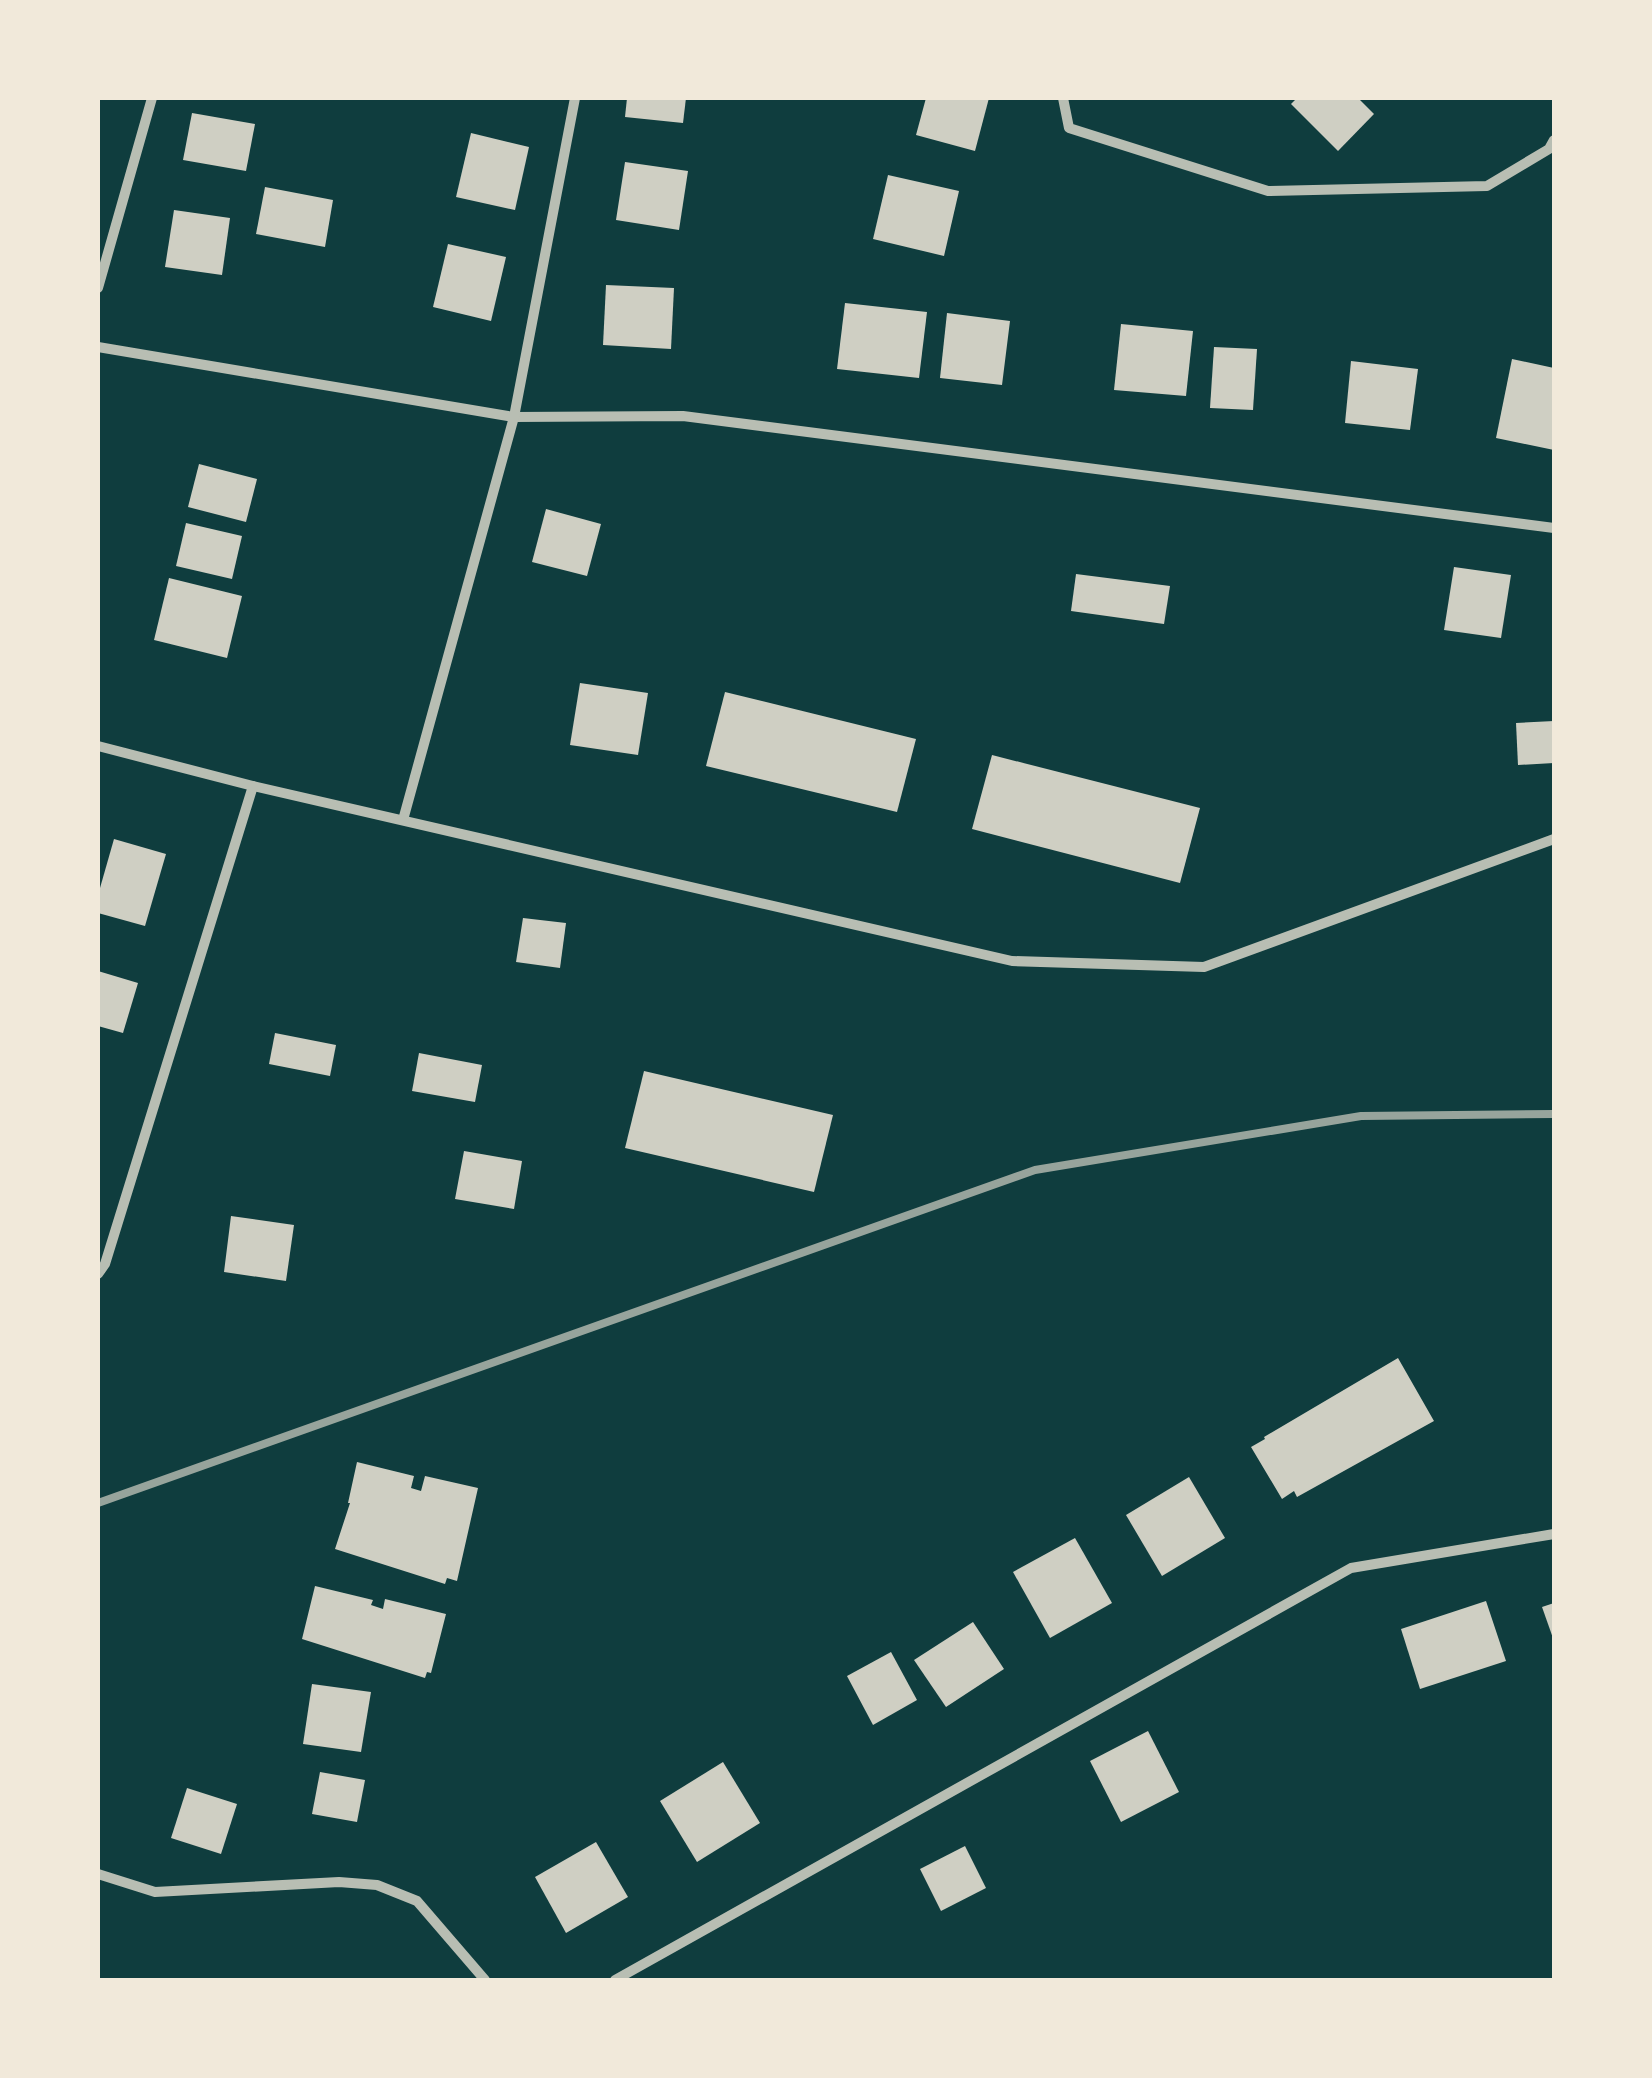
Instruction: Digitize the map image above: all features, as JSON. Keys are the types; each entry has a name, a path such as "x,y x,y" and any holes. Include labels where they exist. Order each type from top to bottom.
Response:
{"street":[{"path":"98,288 152,98"},
{"path":"403,820 514,417 574,98"},
{"path":"1063,98 1069,128 1268,191 1488,186 1549,148 1554,140"},
{"path":"98,347 514,417 683,416 1554,528"},
{"path":"98,746 253,786 1012,961 1204,967 1554,839"},
{"path":"98,1274 105,1264 253,786"},
{"path":"615,1980 1351,1568 1554,1534"},
{"path":"98,1874 155,1892 339,1882 377,1884 418,1901 485,1980"}],"building":[{"path":"627,98 686,98 683,123 625,117"},
{"path":"926,98 989,98 975,151 916,135"},
{"path":"1297,98 1358,98 1374,114 1338,151 1291,104"},
{"path":"192,113 255,124 246,171 183,160"},
{"path":"471,133 529,147 515,210 456,197"},
{"path":"625,162 688,171 679,230 616,220"},
{"path":"888,175 959,191 944,256 873,239"},
{"path":"265,187 333,200 325,247 256,234"},
{"path":"174,210 230,218 222,275 165,267"},
{"path":"448,244 506,257 491,321 433,307"},
{"path":"606,285 674,288 671,349 603,345"},
{"path":"845,303 927,312 919,378 837,369"},
{"path":"947,313 1010,321 1002,385 940,378"},
{"path":"1121,324 1193,331 1186,396 1114,390"},
{"path":"1214,347 1257,349 1253,410 1210,408"},
{"path":"1512,359 1554,368 1554,450 1496,438"},
{"path":"1351,361 1418,369 1410,430 1345,423"},
{"path":"199,464 257,479 246,522 188,507"},
{"path":"546,509 601,524 587,576 532,562"},
{"path":"186,523 242,536 232,579 176,566"},
{"path":"1454,567 1511,575 1501,638 1444,630"},
{"path":"1076,574 1170,586 1164,624 1071,611"},
{"path":"169,578 242,596 227,658 154,640"},
{"path":"580,683 648,693 638,755 570,745"},
{"path":"725,692 916,739 897,812 706,766"},
{"path":"1554,721 1554,763 1518,765 1516,723"},
{"path":"992,755 1200,808 1180,883 972,829"},
{"path":"114,839 166,854 145,926 98,913 98,895"},
{"path":"523,918 566,923 560,968 516,962"},
{"path":"98,971 138,983 123,1033 98,1026"},
{"path":"275,1033 336,1045 330,1076 269,1064"},
{"path":"419,1053 482,1065 475,1102 412,1091"},
{"path":"644,1071 833,1115 814,1192 625,1148"},
{"path":"464,1151 522,1161 514,1209 455,1199"},
{"path":"231,1216 294,1225 286,1281 224,1272"},
{"path":"1398,1358 1434,1421 1297,1497 1294,1491 1282,1499 1251,1447"},
{"path":"357,1462 414,1476 411,1488 421,1491 425,1476 478,1488 457,1581 447,1578 445,1584 335,1549 350,1503"},
{"path":"1189,1477 1225,1538 1162,1576 1126,1515"},
{"path":"1075,1538 1112,1603 1050,1638 1013,1572"},
{"path":"315,1586 373,1600 371,1605 383,1609 385,1599 446,1614 431,1673 427,1672 425,1678 302,1639"},
{"path":"1486,1601 1506,1661 1420,1689 1401,1629"},
{"path":"1554,1603 1554,1641 1542,1607"},
{"path":"973,1622 1004,1669 946,1707 914,1660"},
{"path":"891,1652 917,1700 873,1725 847,1676"},
{"path":"312,1684 371,1692 361,1752 303,1744"},
{"path":"1148,1731 1179,1792 1121,1822 1090,1761"},
{"path":"723,1762 760,1823 697,1862 660,1801"},
{"path":"320,1772 365,1780 357,1822 312,1814"},
{"path":"187,1788 237,1804 221,1854 171,1838"},
{"path":"596,1842 628,1897 566,1933 535,1877"},
{"path":"965,1846 986,1888 941,1911 920,1869"}],"railway":[{"path":"98,1503 1035,1170 1361,1116 1554,1114"}]}
